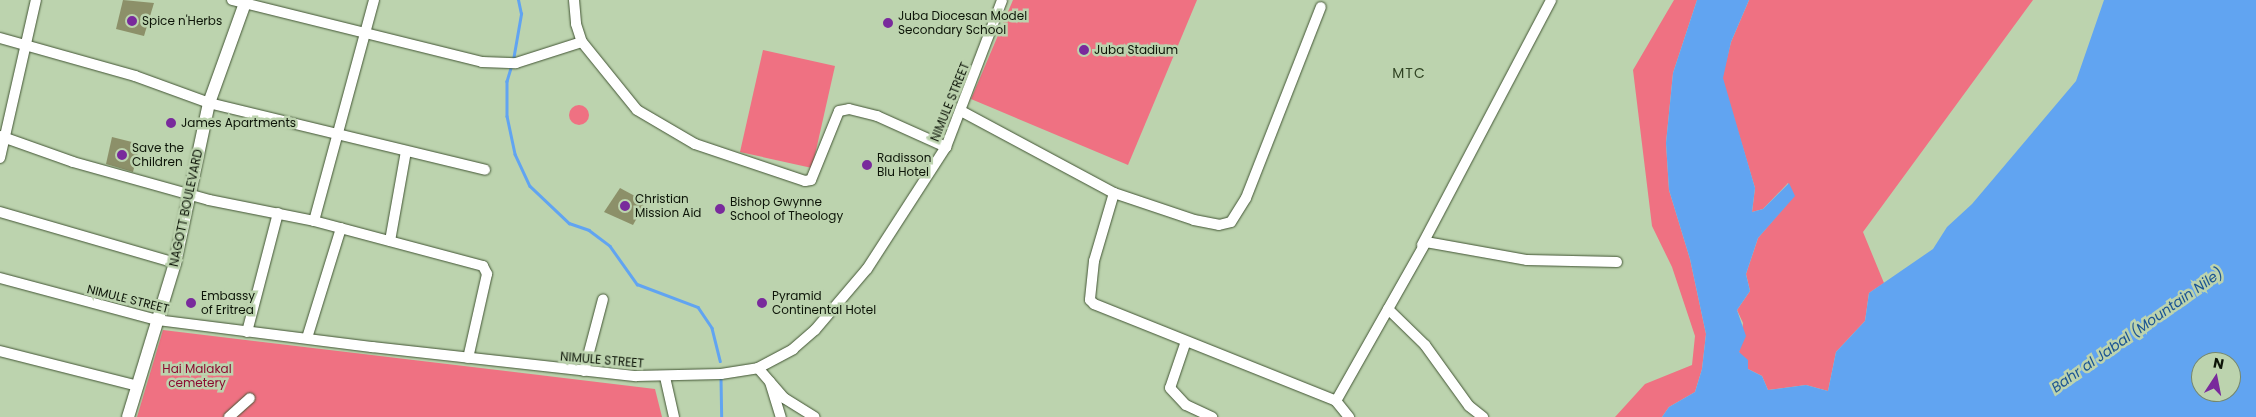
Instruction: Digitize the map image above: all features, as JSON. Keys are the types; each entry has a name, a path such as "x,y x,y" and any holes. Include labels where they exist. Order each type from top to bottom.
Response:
{"street":[{"path":"0,158 3,137 36,0"},
{"path":"232,0 482,62 504,64 582,42"},
{"path":"314,221 335,134 374,0"},
{"path":"574,0 576,24 582,42 637,110 695,144 806,181 811,180 829,129 844,109 877,116 946,147"},
{"name":"NIMULE STREET","path":"0,278 157,320 247,332 584,371 665,377 758,368 793,349 844,299 946,147 1002,0"},
{"path":"1336,401 1388,309 1551,0"},
{"name":"NAGOTT BOULEVARD","path":"128,417 175,263 209,103 245,2"},
{"path":"961,111 1114,193 1219,225 1236,218 1321,7"},
{"path":"0,38 135,76 209,103 485,170"},
{"path":"3,137 73,162 189,194 314,221 486,268 468,358"},
{"path":"390,242 406,151"},
{"path":"1114,193 1094,261 1090,300 1185,344 1336,401 1349,417"},
{"path":"0,212 175,263"},
{"path":"247,332 278,213"},
{"path":"307,338 341,228"},
{"path":"1422,245 1432,242 1527,260 1617,262"},
{"path":"584,371 603,300"},
{"path":"1388,309 1425,345 1470,406 1483,417"},
{"path":"1185,344 1170,388 1186,405 1212,417"},
{"path":"0,351 138,386"},
{"path":"758,368 784,398 815,417"},
{"path":"665,377 674,417"},
{"path":"770,381 781,417"},
{"path":"229,417 250,398"}],"green space":[{"name":"Juba Stadium","path":"1013,0 1197,0 1128,165 971,99"},
{"path":"1674,0 1697,0 1673,73 1666,143 1669,190 1690,259 1706,334 1702,369 1695,392 1669,407 1662,417 1615,417 1645,384 1692,365 1695,336 1672,267 1652,226 1633,70"},
{"path":"1749,0 2033,0 1863,232 1884,283 1869,293 1865,321 1836,352 1828,391 1806,385 1768,390 1762,376 1748,369 1739,352 1743,323 1737,310 1750,291 1746,274 1758,238 1794,196 1788,183 1763,209 1752,212 1755,188 1722,78 1731,42"},
{"path":"763,50 835,66 812,168 740,152"},
{"path":"579,105 586,108 589,115 586,122 579,125 572,122 569,115 572,108"},
{"name":"Hai Malakal cemetery","path":"163,330 655,389 662,417 137,417"}],"water":[{"name":"Bahr al Jabal (Mountain Nile)","path":"1697,0 1749,0 1731,42 1723,78 1755,188 1752,212 1763,209 1789,183 1795,196 1758,238 1746,274 1750,291 1737,310 1746,336 1739,352 1748,360 1748,369 1762,376 1768,390 1806,385 1828,391 1836,352 1865,321 1869,293 1933,249 1947,227 1972,204 2076,81 2104,0 2256,0 2256,417 1662,417 1669,407 1695,392 1702,369 1706,334 1690,259 1669,190 1666,143 1673,73"}],"building":[{"name":"Spice n'Herbs","path":"123,0 154,3 144,36 116,29"},
{"name":"Save the Children","path":"112,137 140,144 133,172 106,164"},
{"name":"Christian Mission Aid","path":"620,188 646,202 633,225 604,212"}],"waterway":[{"path":"513,60 521,14 518,0"},
{"path":"512,65 507,81 507,116 515,154 530,186 569,223 589,230 610,246 637,284 698,307 712,328 720,361"},
{"path":"721,378 722,417"}],"place":[{"name":"Spice n'Herbs","path":"132,21"},
{"name":"Juba Diocesan Model Secondary School","path":"888,23"},
{"name":"Juba Stadium","path":"1084,50"},
{"name":"James Apartments","path":"171,123"},
{"name":"Save the Children","path":"122,155"},
{"name":"Radisson Blu Hotel","path":"867,165"},
{"name":"Christian Mission Aid","path":"625,206"},
{"name":"Bishop Gwynne School of Theology","path":"720,209"},
{"name":"Embassy of Eritrea","path":"191,303"},
{"name":"Pyramid Continental Hotel","path":"762,303"}],"district":[{"name":"MTC","path":"1409,73"}]}
